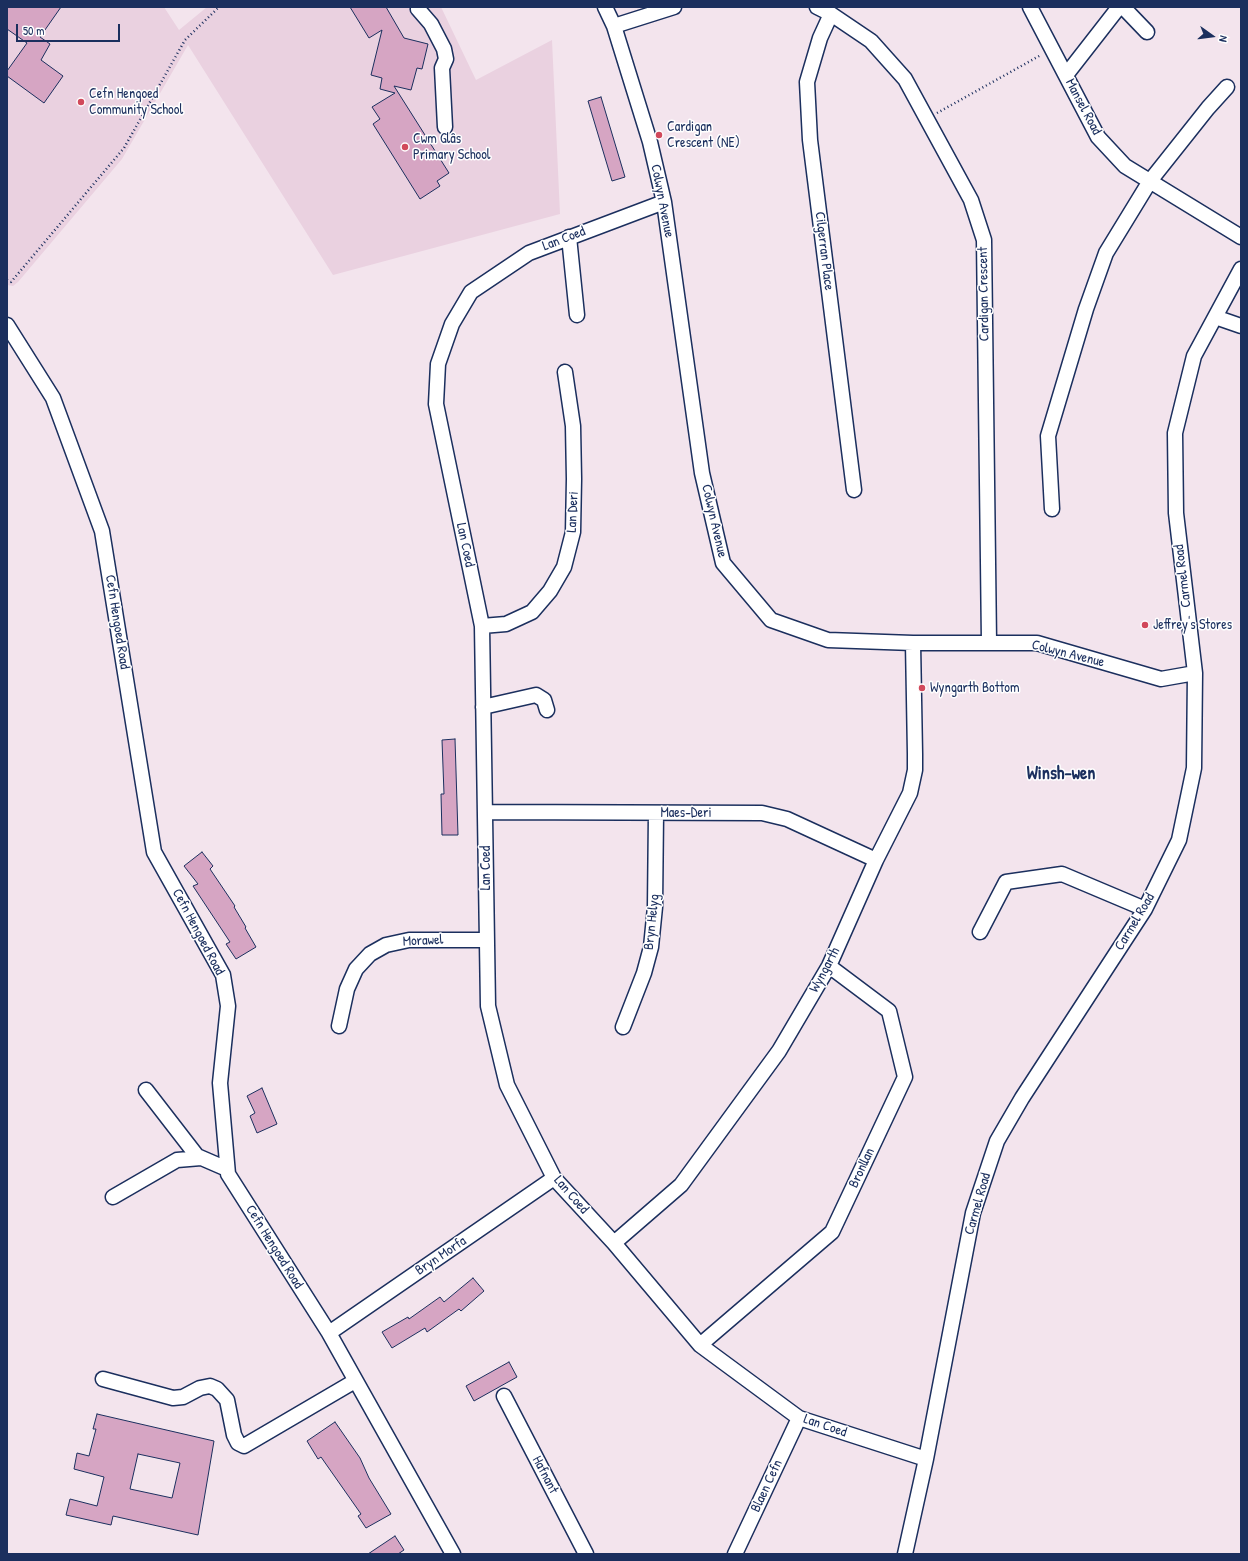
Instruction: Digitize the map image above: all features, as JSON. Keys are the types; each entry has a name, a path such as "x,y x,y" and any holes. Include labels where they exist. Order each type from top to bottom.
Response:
{"street":[{"path":"419,7 431,24 444,49 446,59 442,68 444,127"},
{"name":"Colwyn Avenue","path":"605,7 614,26 650,142 664,202 702,473 723,562 771,620 828,640 913,643 1037,643 1161,679 1195,673"},
{"path":"614,26 674,7"},
{"name":"Cardigan Crescent","path":"817,7 831,14 871,41 905,79 971,200 984,240 989,642"},
{"name":"Mansel Road","path":"1030,7 1098,137 1125,166 1241,237"},
{"path":"1066,75 1119,7"},
{"path":"1123,7 1147,32"},
{"name":"Cilgerran Place","path":"831,14 820,38 807,82 810,140 854,490"},
{"path":"1052,509 1048,436 1086,309 1106,253 1150,181 1208,108 1227,88"},
{"name":"Lan Coed","path":"664,202 529,253 471,292 452,324 438,364 436,404 482,626 488,1006 507,1085 554,1178 614,1243 700,1345 799,1418 926,1459"},
{"path":"569,237 578,316"},
{"name":"Carmel Road","path":"905,1554 926,1459 973,1213 997,1141 1022,1098 1145,909 1179,840 1194,768 1195,673 1176,513 1175,433 1194,356 1241,269"},
{"path":"1215,317 1241,326"},
{"name":"Cefn Hengoed Road","path":"7,325 53,398 102,531 154,852 223,975 228,1006 220,1083 228,1174 328,1333 453,1554"},
{"name":"Lan Deri","path":"482,626 506,624 532,612 550,591 564,567 573,532 574,487 573,426 565,372"},
{"name":"Wyngarth","path":"614,1243 681,1185 779,1051 829,966 876,860 910,793 915,770 913,643"},
{"path":"483,707 536,695 544,700 547,710"},
{"name":"Maes-Deri","path":"486,812 762,813 787,819 876,860"},
{"name":"Bryn Helyg","path":"623,1027 644,973 651,947 655,907 656,813"},
{"path":"980,932 1006,882 1054,875 1062,874 1145,909"},
{"name":"Morawel","path":"340,1026 347,989 356,969 370,954 386,945 409,940 486,940"},
{"name":"Bronllan","path":"700,1345 832,1232 905,1077 890,1011 829,966"},
{"path":"146,1090 197,1156 227,1169"},
{"path":"113,1197 177,1160 201,1158"},
{"name":"Bryn Morfa","path":"328,1333 554,1178"},
{"path":"103,1379 173,1398 183,1397 200,1388 210,1386 217,1389 227,1400 234,1435 238,1443 244,1446 356,1381"},
{"name":"Hafnant","path":"504,1396 586,1554"},
{"name":"Blaen Cefn","path":"736,1554 799,1418"}],"path":[{"path":"7,280 11,282 124,148 185,40 219,7"},
{"path":"927,119 1052,49"}],"shaded area":[{"name":"Cwm Glâs Primary School","path":"7,7 164,7 179,30 207,7 441,7 476,80 552,40 560,214 333,275 188,45 122,159 18,282 13,286 7,285"}],"building":[{"path":"7,7 61,7 40,37 50,44 41,60 63,76 44,103 7,76 7,71 27,43 7,29"},
{"path":"350,7 386,7 404,38 428,44 422,69 417,68 411,90 394,86 449,173 437,181 440,186 420,199 373,124 380,119 372,107 395,93 380,89 382,78 371,75 382,30 369,38"},
{"path":"601,97 625,177 612,181 588,101"},
{"path":"455,739 458,835 442,835 441,794 444,794 442,740"},
{"path":"202,852 213,866 210,869 235,906 234,907 256,947 236,959 226,944 230,942 193,886 198,884 184,866"},
{"path":"262,1088 277,1124 257,1133 250,1116 255,1113 247,1096"},
{"path":"473,1278 484,1291 461,1311 459,1309 427,1332 425,1328 392,1348 382,1332 408,1317 409,1319 440,1297 444,1302"},
{"path":"509,1362 517,1377 474,1401 466,1386"},
{"path":"97,1414 214,1441 198,1535 113,1516 111,1525 66,1515 70,1499 97,1506 104,1477 74,1469 77,1453 89,1456 96,1429 93,1429","holes":["138,1454 180,1463 172,1498 130,1489"]},
{"path":"335,1422 360,1458 369,1478 391,1514 366,1528 358,1516 361,1514 321,1457 318,1459 307,1441"},
{"path":"395,1536 404,1550 398,1554 368,1554"}],"place":[{"name":"Cefn Hengoed Community School","path":"81,102"},
{"name":"Cardigan Crescent (NE)","path":"659,135"},
{"name":"Cwm Glâs Primary School","path":"405,147"},
{"name":"Jeffrey's Stores","path":"1145,625"},
{"name":"Wyngarth Bottom","path":"922,688"}],"district":[{"name":"Winsh-wen","path":"1061,774"}]}
